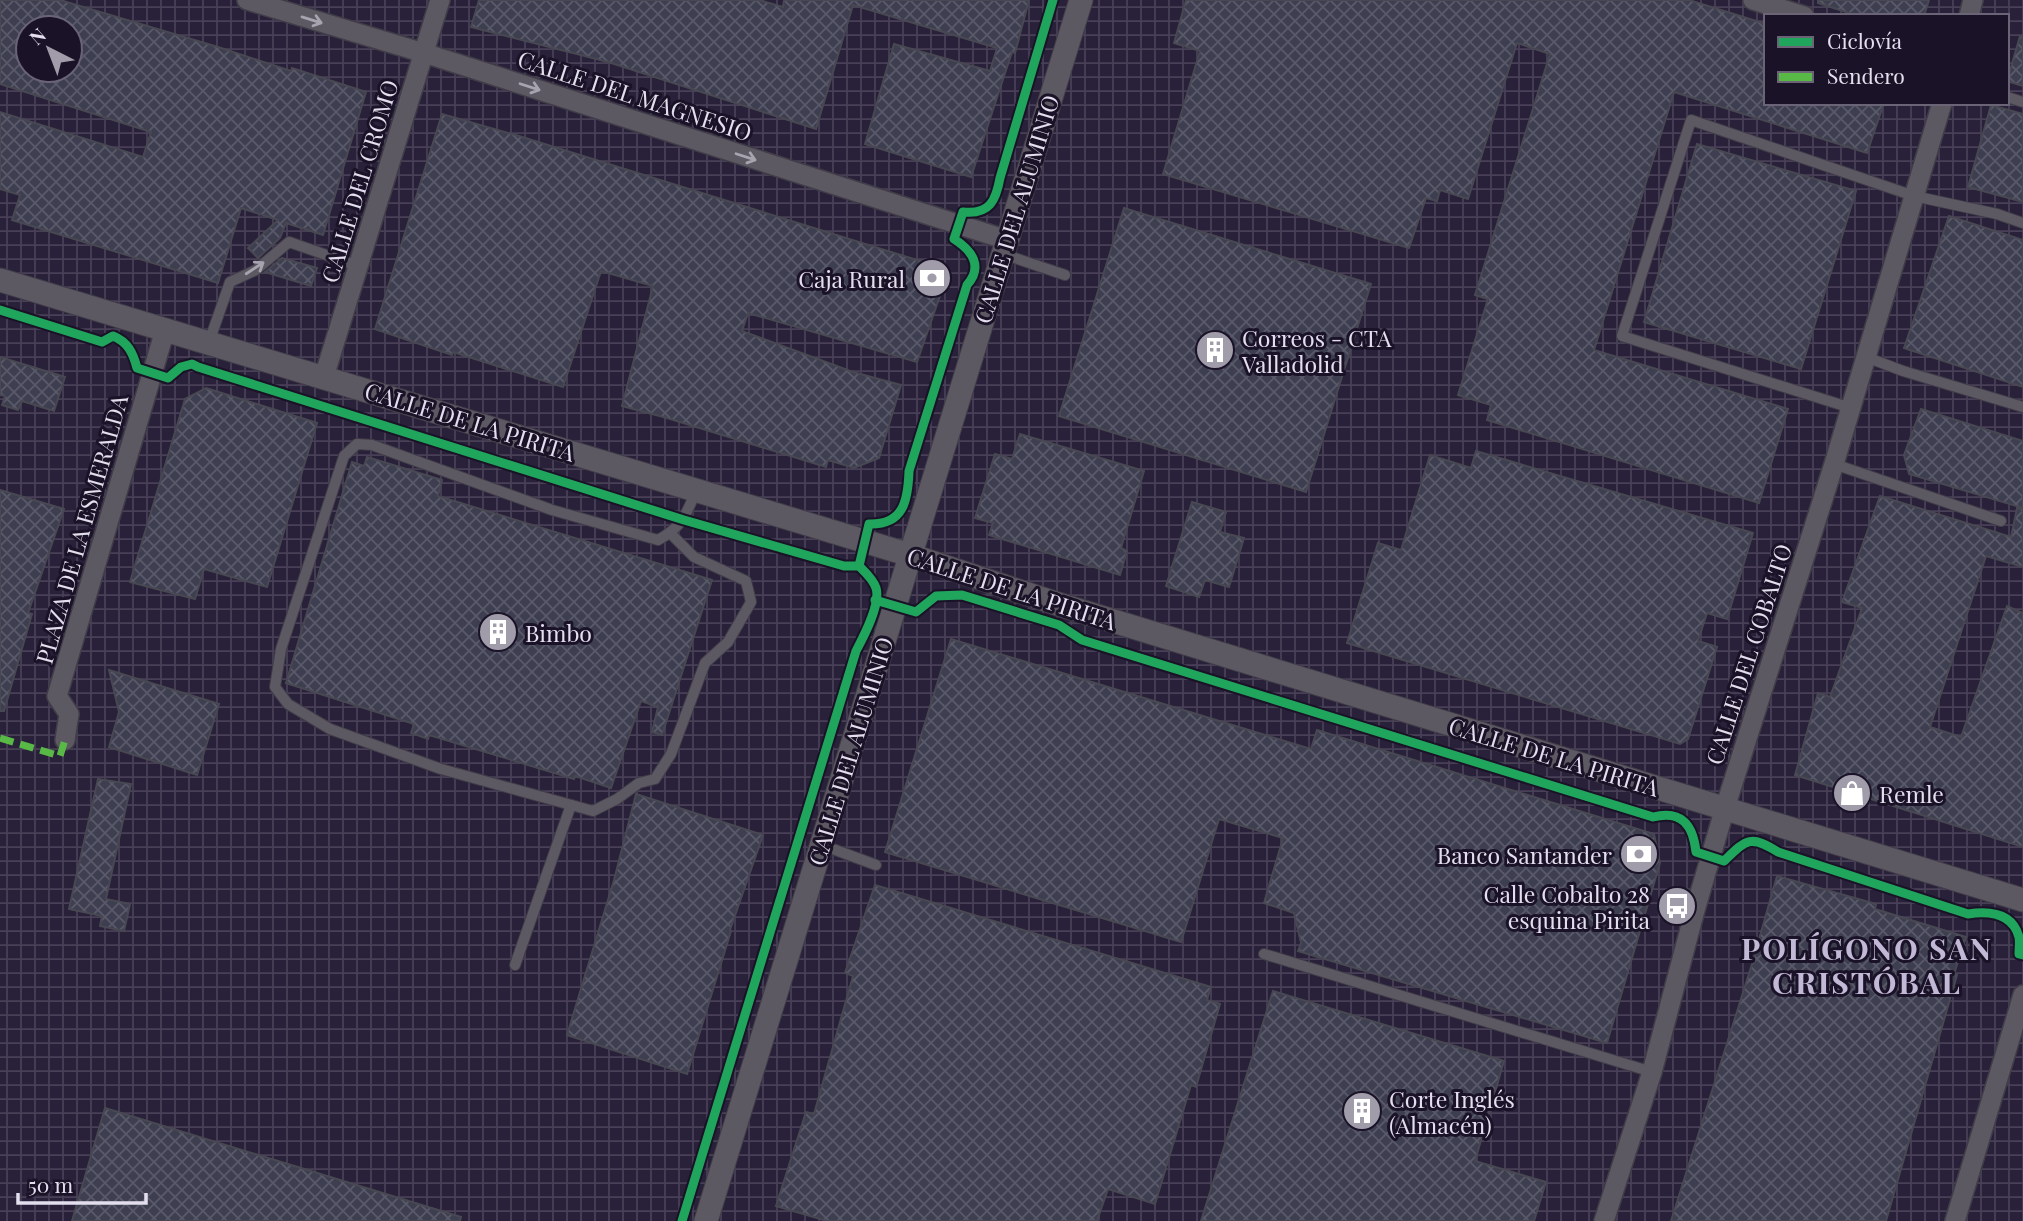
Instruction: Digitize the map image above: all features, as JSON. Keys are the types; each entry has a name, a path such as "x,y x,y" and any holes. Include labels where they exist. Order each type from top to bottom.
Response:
{"street":[{"name":"CALLE DEL MAGNESIO","path":"247,0 424,53 1005,247"},
{"name":"CALLE DEL CROMO","path":"324,377 440,0"},
{"name":"CALLE DEL ALUMINIO","path":"706,1221 1081,0"},
{"path":"1753,0 1798,14"},
{"name":"CALLE DEL COBALTO","path":"1604,1221 1651,1072 1725,808 1834,464 1941,105"},
{"name":"CALLE DE LA PIRITA","path":"0,279 909,555 1071,608 2023,900"},
{"name":"PLAZA DE LA ESMERALDA","path":"65,740 69,714 57,696 165,330"},
{"path":"1955,1221 2023,995"}],"lane":[{"path":"1851,408 1622,336 1691,120 1914,196 1997,214 2023,223"},
{"path":"209,343 230,282 256,270 289,242 358,266"},
{"path":"1005,247 1065,275"},
{"path":"1866,357 1903,371 2023,407"},
{"path":"670,533 694,557 746,581 751,602 728,642 705,663 671,754 655,779 639,783 617,799 593,811 441,769 330,729 288,704 275,687 281,649 344,456 358,444 372,445 552,510 658,540 683,521 696,490"},
{"path":"1834,464 2001,521"},
{"path":"515,965 571,805"},
{"path":"821,844 876,865"},
{"path":"1264,954 1651,1072"}],"shaded area":[{"path":"0,0 2023,0 2023,1221 0,1221"}],"building":[{"path":"0,0 60,0 366,92 323,235 286,223 280,238 258,258 248,248 278,220 241,208 218,283 12,220 20,195 0,189 0,112 143,157 151,132 0,84"},
{"path":"479,0 759,0 783,7 784,0 1029,0 1015,53 1012,52 971,177 865,144 894,44 990,71 997,48 853,5 816,129 608,62 471,27"},
{"path":"1186,0 1689,0 1764,23 1764,105 1883,105 1867,153 1674,92 1594,350 1788,409 1759,503 1487,420 1491,405 1458,395 1488,299 1475,295 1550,54 1517,43 1468,199 1440,190 1437,201 1426,198 1409,248 1163,174 1200,51 1174,43"},
{"path":"1818,0 1929,0 1925,14 1852,14 1818,3"},
{"path":"2020,36 2023,37 2023,86 2009,82"},
{"path":"1991,105 2023,114 2023,202 1968,187"},
{"path":"442,114 949,270 917,362 748,313 742,331 853,372 901,385 879,458 854,468 828,460 826,467 622,406 653,286 601,271 563,387 453,352 452,355 375,329"},
{"path":"1697,144 1856,191 1801,369 1644,322"},
{"name":"Correos - CTA Valladolid","path":"1124,208 1371,284 1306,492 1059,416"},
{"path":"1949,216 2023,240 2023,387 1904,348"},
{"path":"282,258 317,268 311,286 265,272"},
{"path":"0,357 65,377 54,411 22,401 18,410 2,405 5,396 0,395"},
{"path":"206,388 317,423 267,587 204,569 195,599 130,582 185,399"},
{"path":"1921,409 2023,441 2023,508 1909,474 1904,455"},
{"path":"1020,434 1144,471 1121,548 1127,551 1120,575 989,535 993,523 975,518 995,454 1012,459"},
{"path":"1476,451 1753,533 1727,619 1707,613 1698,641 1717,647 1688,739 1680,744 1347,643 1378,543 1401,550 1430,455 1471,468"},
{"name":"Bimbo","path":"367,457 442,480 438,496 712,580 662,735 652,732 658,707 641,701 611,788 429,735 428,739 411,733 414,724 286,683 352,462 364,466"},
{"path":"0,490 64,509 28,613 32,614 4,711 0,711"},
{"path":"1880,496 2011,537 2017,508 2023,509 2023,567 1986,556 1930,727 1961,737 2007,606 2023,613 2023,847 1795,775 1818,693 1830,697 1862,608 1842,602"},
{"path":"1192,502 1226,512 1220,532 1244,538 1229,587 1205,580 1199,597 1166,586"},
{"path":"951,639 1311,749 1317,730 1654,834 1660,863 1607,1043 1298,951 1301,943 1294,913 1264,903 1283,838 1219,819 1181,942 885,852"},
{"path":"109,670 219,704 197,775 109,747 119,712"},
{"path":"98,779 131,784 106,899 130,904 124,931 100,926 102,916 69,909"},
{"path":"636,794 763,835 730,930 687,1074 567,1035 614,880"},
{"path":"1777,876 1876,904 1875,909 1966,937 1886,1221 1671,1221"},
{"path":"875,885 1211,987 1207,1000 1220,1004 1196,1087 1191,1085 1155,1204 1108,1189 1097,1221 827,1221 776,1206 806,1112 814,1114 853,976 845,973"},
{"name":"Corte Inglés (Almacén)","path":"1273,991 1504,1061 1475,1161 1546,1182 1534,1221 1201,1221"},
{"path":"105,1108 461,1217 460,1221 72,1221"}],"marked path":[{"path":"0,738 60,756 65,740"}],"cycle path":[{"path":"859,566 869,524 890,520 902,509 905,501 909,471 967,285 974,272 971,254 954,239 963,212 980,211 994,199 1053,0"},
{"path":"0,310 102,342 113,336 123,341 137,368 168,378 181,367 192,364 684,520 844,566 859,566 871,579 877,595 874,611 856,651 682,1221"},
{"path":"875,600 916,612 936,596 962,595 1059,625 1082,640 1653,817 1663,815 1679,818 1689,827 1696,852 1724,861 1743,844 1754,841 1778,852 1968,914 1998,915 2011,922 2016,929 2019,954 2023,955"}],"place":[{"name":"Caja Rural","path":"932,278"},
{"name":"Correos - CTA Valladolid","path":"1215,350"},
{"name":"Bimbo","path":"498,632"},
{"name":"Remle","path":"1852,793"},
{"name":"Banco Santander","path":"1639,854"},
{"name":"Calle Cobalto 28 esquina Pirita","path":"1677,906"},
{"name":"Corte Inglés (Almacén)","path":"1362,1111"}],"district":[{"name":"POLÍGONO SAN CRISTÓBAL","path":"1867,965"}]}
